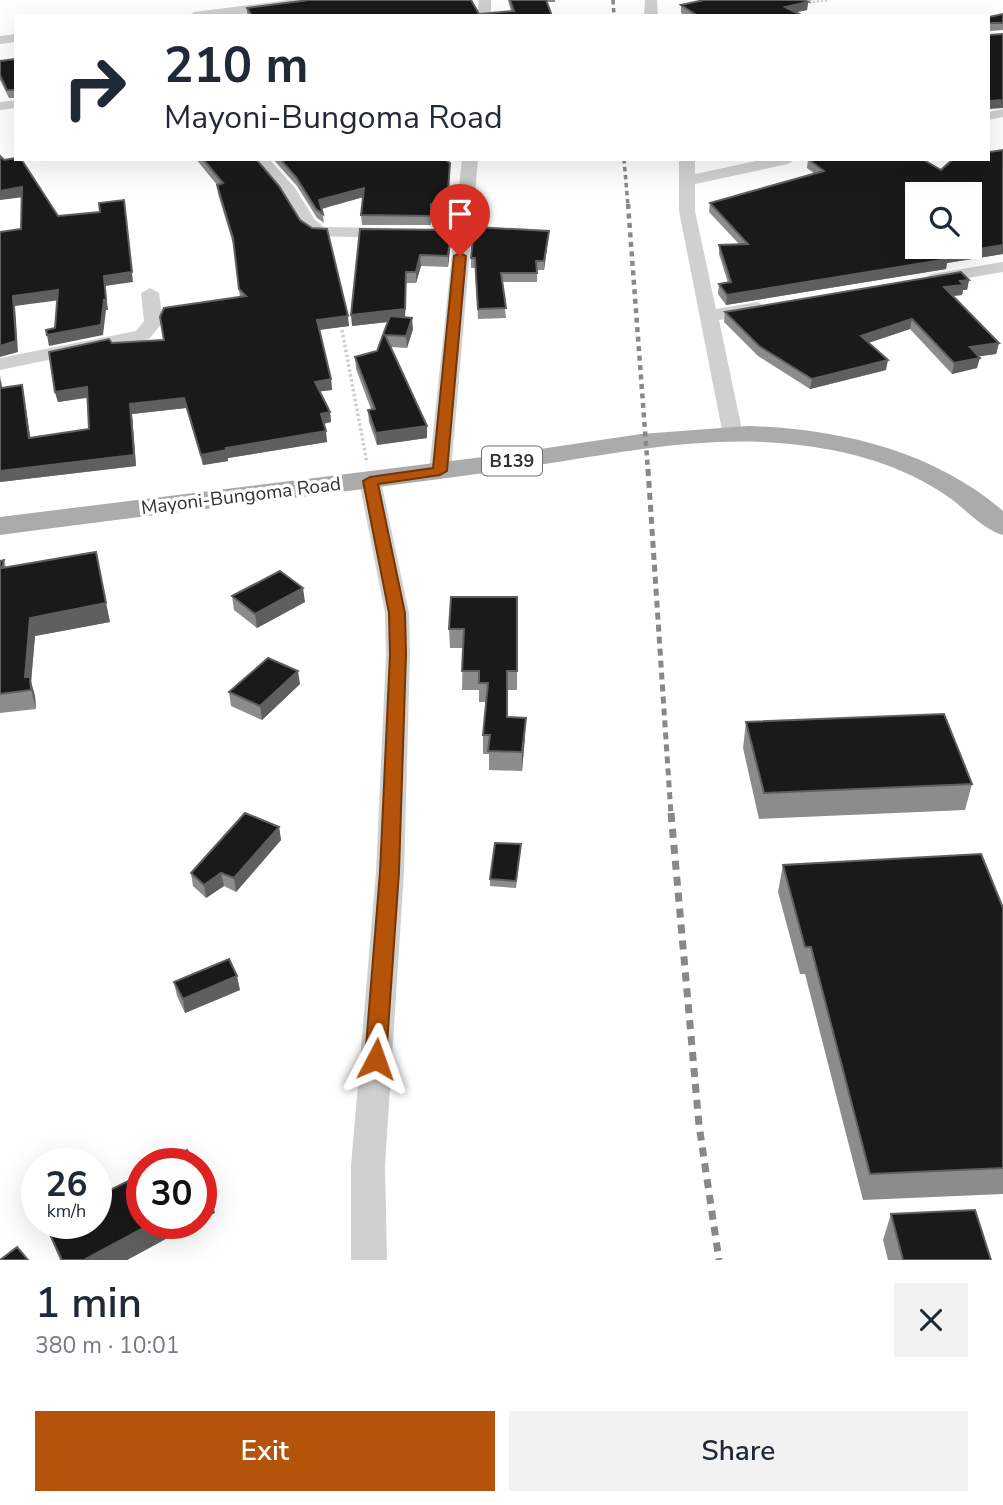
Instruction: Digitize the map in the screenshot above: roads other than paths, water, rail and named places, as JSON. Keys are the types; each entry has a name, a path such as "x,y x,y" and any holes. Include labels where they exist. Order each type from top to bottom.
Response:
{"main road":[{"name":"Mayoni-Bungoma Road","path":"0,526 370,481 644,442 733,435 780,435 818,440 906,462 946,482 1003,526"}],"street":[{"path":"210,14 319,0"},
{"path":"262,161 289,191 309,223 320,232 414,233"},
{"path":"440,471 456,233 470,161"},
{"path":"687,161 687,211 733,435"},
{"path":"687,181 779,161"},
{"path":"919,281 1003,267"},
{"path":"0,364 142,335 154,322 150,293"},
{"path":"707,316 773,305"},
{"path":"369,1260 368,1166 390,872 398,654 397,613 370,481"}],"railway":[{"path":"613,0 614,14"},
{"path":"624,161 628,206"},
{"path":"628,204 648,471"},
{"path":"648,469 671,815"},
{"path":"671,813 699,1125 719,1260"}]}
